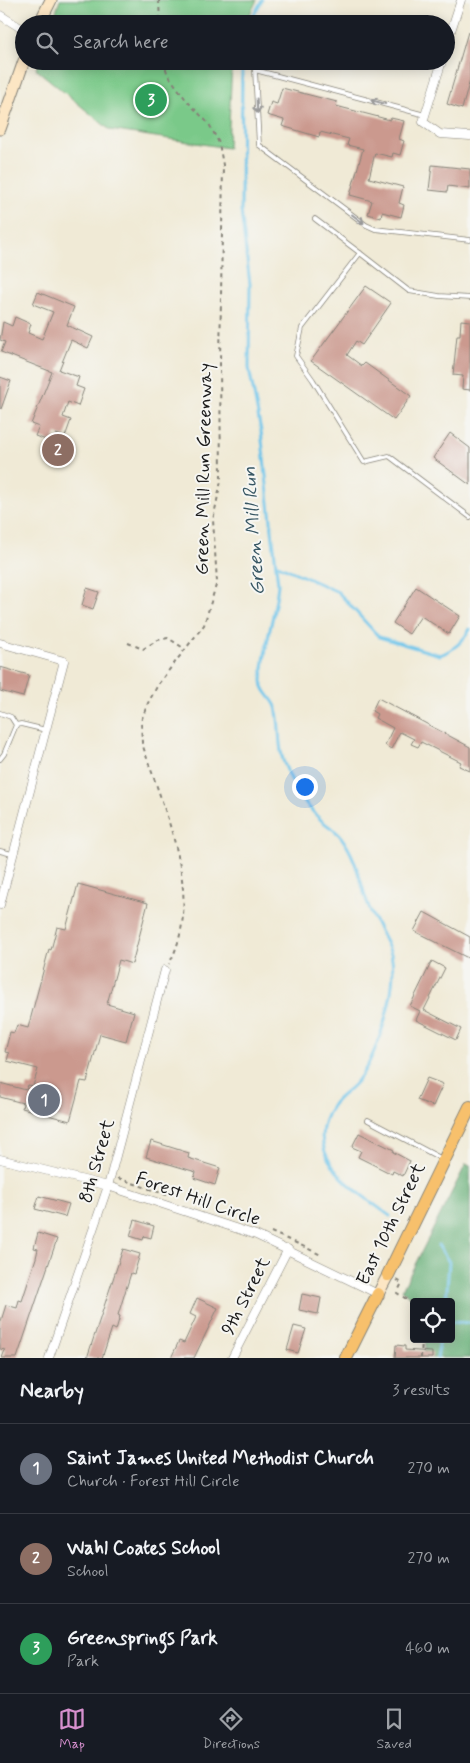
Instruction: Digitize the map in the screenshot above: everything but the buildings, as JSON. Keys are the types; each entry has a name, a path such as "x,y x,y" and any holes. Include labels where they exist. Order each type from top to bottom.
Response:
{"main road":[{"path":"43,15 50,0"},
{"path":"0,129 21,70"},
{"name":"East 10th Street","path":"346,1358 470,1107"}],"street":[{"path":"455,18 461,0"},
{"path":"0,15 15,24"},
{"path":"439,70 422,122 440,134 470,136"},
{"path":"0,643 64,661 0,904"},
{"name":"8th Street","path":"49,1358 108,1186 165,970"},
{"name":"Forest Hill Circle","path":"0,1159 108,1186 256,1235 378,1294"},
{"name":"9th Street","path":"232,1358 288,1249"}],"lane":[{"path":"425,115 255,70 259,145 375,229 470,240"},
{"path":"315,219 409,291 439,296 470,298"},
{"path":"360,253 302,328 296,356 364,462 389,456 470,517"},
{"path":"0,712 11,717 16,725"},
{"path":"16,725 21,724 46,730"},
{"path":"0,759 16,725"},
{"path":"0,851 13,855"},
{"path":"368,1120 444,1160"}],"path":[{"path":"160,0 160,15"},
{"name":"Green Mill Run Greenway","path":"166,70 187,101 209,124 219,142 223,165 220,362 221,481 213,520 217,582 204,625 159,683 148,703 141,727 142,743 182,868 184,899 182,930 172,957"},
{"path":"128,643 143,649 158,640 168,638 185,648"},
{"path":"402,1283 397,1293 410,1301"},
{"path":"421,1358 422,1343"}],"green space":[{"path":"60,0 257,0 250,15 55,15"},
{"path":"37,70 232,70 228,148 110,130"},
{"path":"466,1164 470,1166 470,1358 424,1358 426,1343 455,1343 455,1298 411,1298 402,1290"}],"waterway":[{"name":"Green Mill Run","path":"254,15 262,0"},
{"name":"Green Mill Run","path":"242,70 241,211 250,284 249,368 261,431 278,584 264,657 262,685 276,707 282,756 291,779 310,808 347,845 372,915 391,954 393,968 389,1002 373,1054 358,1080 332,1106 324,1124 322,1141 327,1156 336,1170 362,1195 390,1216"},
{"path":"276,564 338,592 379,637 440,655 458,645 470,629"},
{"name":"Green Mill Run","path":"438,1245 449,1262 446,1298"},
{"path":"455,1322 470,1323"},
{"name":"Green Mill Run","path":"437,1358 439,1343"}],"place":[{"name":"Greensprings Park","path":"151,100"},
{"name":"Wahl Coates School","path":"58,450"},
{"name":"Saint James United Methodist Church","path":"44,1100"}]}
